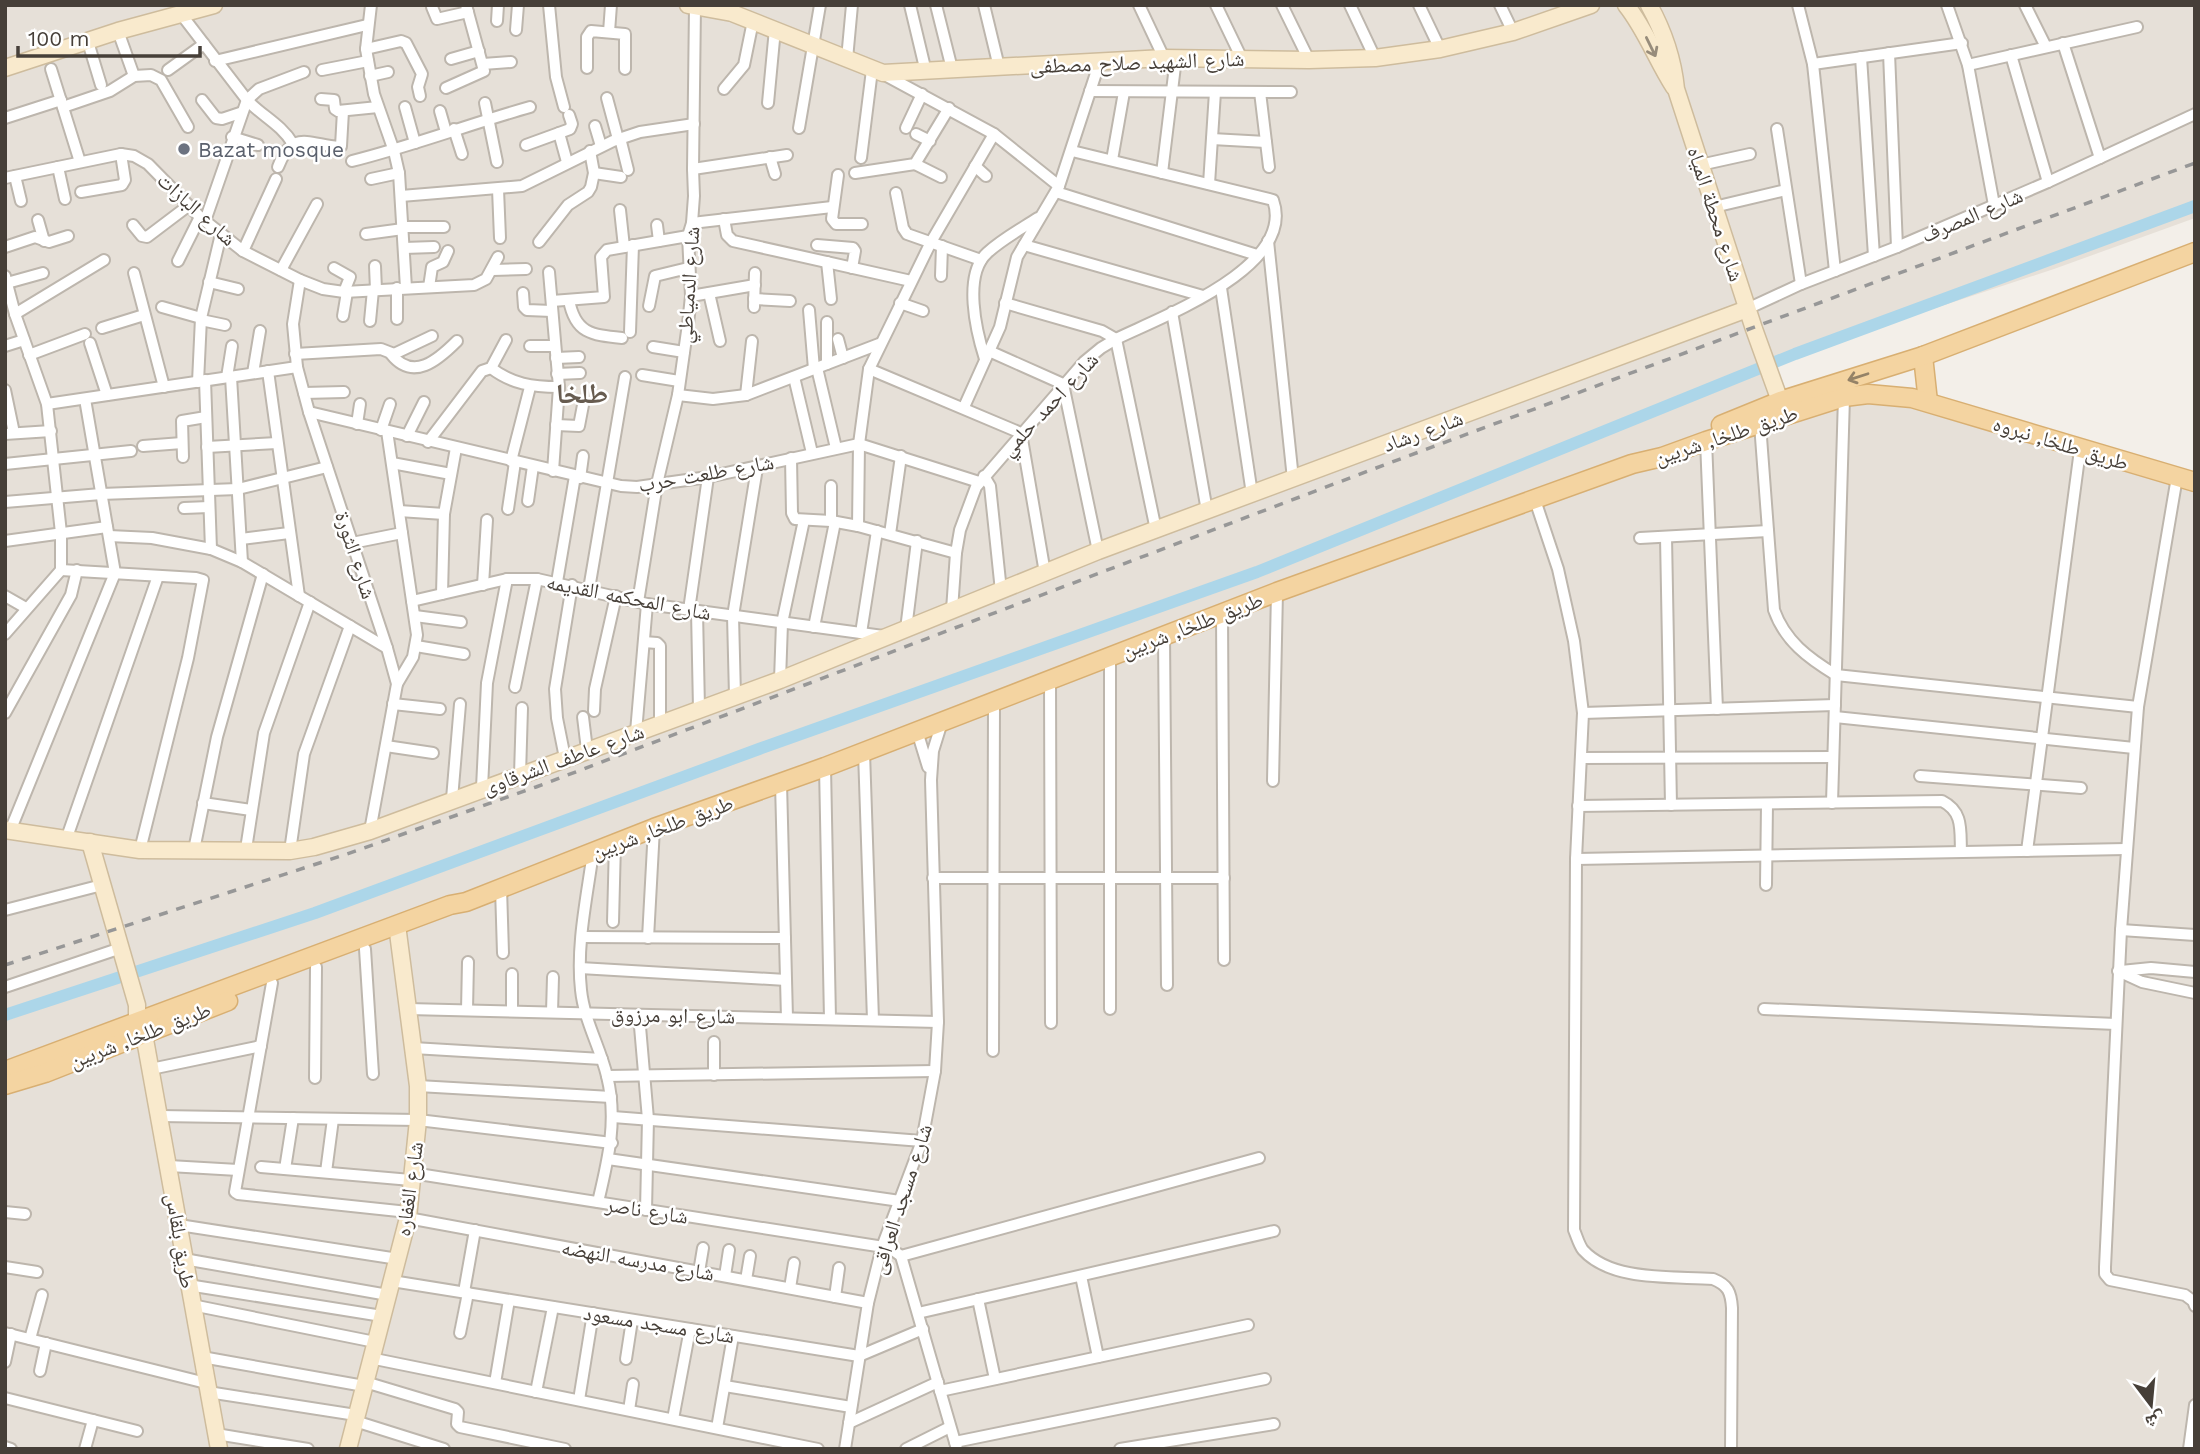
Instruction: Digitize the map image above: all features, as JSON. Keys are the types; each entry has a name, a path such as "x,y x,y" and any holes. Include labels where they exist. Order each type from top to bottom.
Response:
{"main road":[{"path":"1632,464 1777,394 1923,356 2195,252"},
{"path":"1923,356 1928,402"},
{"name":"طريق طلخا, شربين","path":"141,1028 155,1016 453,911 466,902 654,828 825,767 1278,592 1632,464 1662,457 1844,397 1892,395 1928,402"},
{"name":"طريق طلخا, نبروه","path":"1928,402 2186,480"},
{"name":"طريق طلخا, شربين","path":"5,1085 41,1066 141,1028 365,949 398,930"},
{"name":"طريق طلخا, شربين","path":"5,1071 41,1066"}],"street":[{"path":"5,68 214,5"},
{"path":"371,5 367,25 370,76 394,151 401,196 404,248 397,319"},
{"path":"497,21 498,5"},
{"path":"516,30 519,5"},
{"path":"526,145 571,127 556,77 549,5"},
{"path":"609,32 611,5"},
{"path":"799,128 820,5"},
{"path":"847,59 852,5"},
{"path":"910,5 926,72"},
{"path":"936,5 952,69"},
{"path":"984,5 999,67"},
{"path":"1139,5 1170,58 1172,92 1162,173"},
{"path":"1216,5 1242,59"},
{"path":"1282,5 1309,60"},
{"path":"1350,5 1375,58"},
{"path":"1419,5 1440,49"},
{"path":"1500,5 1513,32"},
{"path":"1626,5 1640,24 1661,68 1676,89"},
{"path":"1649,5 1674,67 1676,89"},
{"path":"1798,5 1813,64 1835,271"},
{"path":"1947,5 1968,65 1994,205"},
{"path":"2025,5 2046,47"},
{"name":"شارع الشهيد صلاح مصطفى","path":"692,6 732,13 877,71 926,72 1170,58 1375,58 1440,49 1513,32 1582,7"},
{"name":"شارع الدمياطي","path":"635,732 643,642 642,603 657,484 678,395 691,296 688,236 694,196 692,6"},
{"path":"432,7 434,17 439,20 467,8 483,64 483,73 446,88"},
{"path":"181,14 247,100 256,110 284,129 293,144"},
{"path":"724,89 744,65 753,21"},
{"path":"215,61 367,25"},
{"path":"1968,65 2137,27"},
{"path":"768,103 775,29"},
{"path":"587,68 588,33 591,31 626,35 625,69"},
{"path":"118,32 134,76"},
{"path":"322,69 401,41 406,43 422,74 418,87 420,96"},
{"path":"88,42 101,85"},
{"path":"1813,64 1962,43"},
{"path":"2063,43 2100,158"},
{"path":"167,69 204,44"},
{"path":"451,59 479,51"},
{"path":"1889,53 1897,247"},
{"path":"2011,55 2048,182"},
{"path":"1861,57 1874,256"},
{"path":"964,407 1000,327 1014,264 1058,189 1100,61"},
{"path":"483,64 511,62"},
{"path":"51,69 80,162"},
{"path":"861,158 877,71 994,134 1058,189 1257,255"},
{"path":"178,261 203,219 247,100 259,89 304,72"},
{"path":"370,76 388,72"},
{"path":"5,118 110,92 134,76 151,75 161,80 188,127"},
{"name":"شارع محطة المياه","path":"1676,89 1777,394"},
{"path":"1090,92 1291,92"},
{"path":"1112,160 1124,92"},
{"path":"1072,151 1209,184 1215,92"},
{"path":"1260,92 1269,167"},
{"path":"922,94 910,131 930,141"},
{"path":"594,173 624,173 619,139 607,98"},
{"path":"321,99 333,99 336,110 343,111 378,107"},
{"path":"202,100 216,118 222,119 240,113"},
{"path":"485,103 497,162"},
{"path":"405,107 415,143"},
{"path":"352,161 394,151 450,130 530,107"},
{"path":"915,164 950,108"},
{"path":"243,251 287,147 299,142 341,146 343,111"},
{"path":"440,111 462,153"},
{"name":"شارع المصرف","path":"1747,309 2048,182 2195,114"},
{"path":"401,196 522,186 619,139 640,132 694,124"},
{"path":"539,243 568,205 588,192 594,173 595,126"},
{"path":"1777,129 1801,284"},
{"path":"559,133 568,162"},
{"path":"858,526 859,444 870,369 879,344 930,242 994,134"},
{"path":"232,137 258,145"},
{"path":"1212,139 1266,142"},
{"path":"21,201 10,177 121,154 125,180 122,185 81,192"},
{"name":"شارع البازات","path":"121,154 141,158 188,206 243,251 323,289 346,292 478,284 493,270"},
{"path":"1700,164 1750,154"},
{"path":"693,169 787,155"},
{"path":"770,157 775,174"},
{"path":"855,173 915,164 941,177"},
{"path":"975,166 986,176"},
{"path":"58,167 65,199"},
{"path":"371,179 399,173"},
{"path":"838,175 832,219 836,224 862,224"},
{"name":"شارع احمد حلمي","path":"952,610 956,552 967,508 981,479 1084,362 1116,339 1221,288 1257,255 1268,241 1276,220 1273,200 1209,184"},
{"path":"498,189 500,237"},
{"path":"1714,206 1786,190"},
{"path":"896,193 905,231 981,260"},
{"path":"281,270 317,204"},
{"path":"133,225 142,236 147,237 188,206"},
{"path":"692,223 832,207"},
{"path":"569,300 572,315 579,326 606,337 626,335 629,246 620,209"},
{"path":"1042,215 981,260 974,278 976,326 987,355 1063,384 1098,551"},
{"path":"724,219 727,235 733,241 911,281"},
{"path":"38,220 44,241"},
{"path":"657,225 659,241"},
{"path":"366,234 403,228 444,227"},
{"path":"211,549 201,319 221,234"},
{"path":"5,247 35,237 49,242 68,236"},
{"path":"523,293 524,307 527,310 569,300 604,297 602,254 610,249 688,236"},
{"path":"1268,241 1293,479"},
{"path":"1024,245 1203,296"},
{"path":"817,246 853,248 855,251 852,268"},
{"path":"941,275 942,246"},
{"path":"404,248 434,247"},
{"path":"429,287 432,267 443,262 448,251"},
{"path":"498,257 493,270 526,269"},
{"path":"15,314 104,260"},
{"path":"827,262 831,299"},
{"path":"370,321 375,266"},
{"path":"334,268 350,277 343,316"},
{"path":"649,306 655,276 688,268"},
{"path":"549,272 559,387 553,471"},
{"path":"5,634 9,622 26,608 61,570 61,533 47,404 15,314 8,302 6,280 43,273"},
{"path":"134,273 164,387"},
{"path":"691,296 755,279 754,303 790,300"},
{"name":"شارع الثورة","path":"300,280 293,324 295,354 303,393 397,684 369,831"},
{"path":"209,282 238,289"},
{"path":"1221,288 1252,494"},
{"path":"709,293 720,341"},
{"path":"900,303 923,311"},
{"path":"1005,303 1102,331 1116,339 1156,530"},
{"path":"163,307 225,325"},
{"name":"شارع رشاد","path":"1098,551 1747,309"},
{"path":"809,310 836,449"},
{"path":"1172,312 1208,511"},
{"path":"102,328 144,315"},
{"path":"820,367 827,322"},
{"path":"148,329 161,329"},
{"path":"253,373 260,331"},
{"path":"391,354 397,354 432,336"},
{"path":"29,355 88,338 107,396"},
{"path":"838,339 843,358"},
{"path":"5,346 24,340"},
{"path":"428,442 482,371 491,368 506,340"},
{"path":"295,354 381,349 408,366 424,366 431,364 457,341"},
{"path":"746,395 752,341"},
{"path":"678,395 713,399 746,395 879,344"},
{"path":"232,346 229,377 242,562"},
{"path":"530,346 579,357"},
{"path":"653,347 684,352"},
{"path":"47,404 297,367"},
{"path":"491,368 502,377 530,387 559,387"},
{"path":"870,369 1021,433 1045,573"},
{"path":"268,371 299,596"},
{"path":"557,374 580,373"},
{"path":"642,375 680,380"},
{"path":"589,589 625,377"},
{"path":"794,377 812,453"},
{"path":"508,509 513,462 530,387"},
{"path":"5,390 9,433 51,430"},
{"path":"303,393 344,392"},
{"path":"1832,803 1844,397"},
{"path":"8,830 115,573 85,399"},
{"path":"407,436 424,402"},
{"path":"357,424 360,404"},
{"path":"390,404 384,431 392,463 415,616 416,646 413,657 397,684"},
{"path":"556,425 579,426 583,405"},
{"name":"شارع طلعت حرب","path":"309,412 577,477 637,487 757,468 859,444 981,479"},
{"path":"183,457 182,421 206,417"},
{"path":"1760,424 1774,610 1784,633 1807,656 1836,675 2138,707"},
{"path":"1706,441 1717,709"},
{"path":"143,446 182,443"},
{"path":"207,447 277,443"},
{"path":"442,594 444,514 456,448"},
{"path":"2027,851 2080,450"},
{"path":"5,464 131,451"},
{"path":"557,582 583,456"},
{"path":"890,534 901,456"},
{"path":"791,458 792,516 797,520 858,526 956,552"},
{"path":"392,463 451,474"},
{"path":"528,501 533,466"},
{"path":"5,502 102,494 238,489 327,467"},
{"path":"735,696 733,616 757,468"},
{"path":"699,709 693,610 708,477"},
{"path":"981,479 990,486 1001,591"},
{"path":"2186,480 2138,707 2118,971 2105,1274 2110,1280 2185,1295 2195,1306"},
{"path":"814,627 833,522 831,486"},
{"path":"1535,500 1558,569 1569,617 1583,713 1576,859 1574,1230 1581,1248 1605,1266 1623,1273 1713,1279 1725,1284 1732,1295 1731,1449"},
{"path":"184,508 209,507"},
{"path":"399,511 444,514"},
{"path":"483,584 487,520"},
{"path":"779,680 782,622 804,520"},
{"path":"5,541 61,533 108,531 211,549 242,562 387,649"},
{"path":"861,633 877,531"},
{"path":"1640,538 1768,531"},
{"path":"241,539 289,533"},
{"path":"352,543 402,533"},
{"path":"1666,537 1671,805"},
{"path":"906,629 917,541"},
{"name":"شارع عاطف الشرقاوى","path":"8,830 140,850 290,851 314,847 369,831 779,680 1098,551"},
{"path":"61,570 201,579 204,584 140,850"},
{"path":"5,713 71,595 77,570"},
{"path":"194,850 228,697 263,574"},
{"path":"66,840 158,576"},
{"path":"482,788 487,683 507,579"},
{"name":"شارع المحكمه القديمه","path":"412,601 507,579 537,579 642,603 889,637"},
{"path":"515,687 537,579"},
{"path":"565,758 557,718 555,689 572,585"},
{"path":"1273,781 1278,592"},
{"path":"5,596 26,608"},
{"path":"594,711 595,689 615,596"},
{"path":"246,849 264,733 310,602"},
{"path":"1222,613 1224,960"},
{"path":"415,616 461,622"},
{"path":"290,851 304,754 349,626"},
{"path":"1164,635 1167,985"},
{"path":"643,642 657,643 660,646 660,724"},
{"path":"416,646 464,653"},
{"path":"1110,656 1110,1009"},
{"path":"1050,679 1051,1023"},
{"path":"993,1051 994,701"},
{"path":"393,704 440,709"},
{"path":"452,799 460,704"},
{"path":"520,775 522,708"},
{"path":"1583,713 1717,709 1835,711 2134,748"},
{"path":"583,717 587,750"},
{"name":"شارع مسجد العراقى","path":"930,780 933,751 942,722"},
{"name":"شارع مسجد العراقى","path":"845,1449 868,1303 882,1247 922,1141 935,1071 937,1022 930,780 926,755 917,732"},
{"path":"386,746 433,753"},
{"path":"864,752 873,1020"},
{"path":"1581,758 1833,757"},
{"path":"825,767 830,1019"},
{"path":"1920,776 2081,788"},
{"path":"781,783 787,1018"},
{"path":"1578,806 1942,802 1950,805 1960,819 1961,852"},
{"path":"203,803 251,810"},
{"path":"1766,885 1767,804"},
{"path":"648,937 654,828"},
{"path":"95,843 102,885 138,994 155,1016"},
{"path":"95,843 124,950"},
{"path":"613,922 615,843"},
{"path":"1576,859 2126,849"},
{"path":"593,852 580,968 585,1013 607,1076 613,1117 612,1143 598,1202"},
{"path":"933,878 1224,878"},
{"path":"5,910 102,885"},
{"path":"501,888 503,953"},
{"name":"شارع الغفاره","path":"348,1449 408,1215 418,1119 418,1086 398,930"},
{"path":"2121,930 2195,935"},
{"path":"583,937 785,938"},
{"path":"365,949 373,1074"},
{"path":"5,987 124,950"},
{"path":"467,1010 468,962"},
{"path":"315,1078 316,967"},
{"path":"580,968 786,980"},
{"path":"2118,971 2151,968 2195,972"},
{"path":"2118,971 2142,982 2195,993"},
{"path":"512,974 512,1011"},
{"path":"552,1012 553,977"},
{"path":"169,1166 238,1170 272,983"},
{"name":"طريق بلقاس","path":"138,994 141,1028 160,1116 218,1442"},
{"name":"شارع ابو مرزوق","path":"408,1009 937,1022"},
{"path":"1764,1010 2116,1024"},
{"path":"639,1014 648,1119 646,1210"},
{"path":"713,1042 714,1075"},
{"path":"151,1069 261,1046"},
{"path":"413,1048 602,1059"},
{"path":"607,1076 935,1071"},
{"path":"418,1086 611,1097"},
{"path":"160,1116 418,1119 612,1143"},
{"path":"613,1117 922,1141"},
{"path":"285,1169 293,1118"},
{"path":"326,1172 333,1119"},
{"path":"1259,1158 901,1256 956,1445 1265,1380"},
{"path":"608,1159 900,1201"},
{"name":"شارع ناصر","path":"261,1167 412,1176 890,1248 901,1256"},
{"name":"شارع مدرسه النهضه","path":"238,1170 235,1187 238,1194 408,1215 475,1230 868,1303"},
{"path":"5,1212 25,1214"},
{"path":"178,1225 398,1259"},
{"path":"460,1333 475,1230"},
{"path":"918,1313 1274,1231"},
{"path":"699,1272 703,1248"},
{"path":"725,1276 729,1250"},
{"path":"746,1280 751,1256"},
{"name":"شارع مسجد مسعود","path":"184,1259 390,1288 466,1293 859,1356"},
{"path":"790,1288 794,1263"},
{"path":"5,1267 37,1272"},
{"path":"835,1297 839,1268"},
{"path":"1081,1276 1098,1357"},
{"path":"188,1285 382,1316"},
{"path":"30,1339 42,1295"},
{"path":"978,1299 995,1379"},
{"path":"495,1383 509,1300"},
{"path":"192,1305 495,1383 818,1449"},
{"path":"536,1392 553,1307"},
{"path":"579,1400 593,1313"},
{"path":"626,1359 632,1320"},
{"path":"849,1423 939,1386 995,1379 1248,1325"},
{"path":"673,1419 690,1329"},
{"path":"859,1356 923,1329"},
{"path":"5,1362 8,1333 207,1387 356,1418 444,1449"},
{"path":"717,1428 733,1336"},
{"path":"40,1371 46,1343"},
{"path":"202,1357 364,1384 455,1409 460,1427 565,1449"},
{"path":"629,1410 633,1384"},
{"path":"725,1386 852,1407"},
{"path":"5,1398 137,1431"},
{"path":"2189,1449 2195,1405"},
{"path":"85,1449 93,1420"},
{"path":"1120,1449 1274,1424"},
{"path":"906,1449 950,1427"},
{"path":"218,1442 308,1449"},
{"path":"5,1447 11,1449"}],"shaded area":[{"path":"5,5 2195,5 2195,218 2054,269 1774,361 1793,406 1865,394 1956,411 2195,492 2195,1449 5,1449"}],"waterway":[{"path":"5,1015 315,913 759,749 1257,572 1795,354 2195,206"}],"railway":[{"path":"5,965 344,855 536,787 1384,465 2195,163"}],"place":[{"name":"Bazat mosque","path":"184,149"}],"district":[{"name":"طلخا","path":"582,393"}]}
